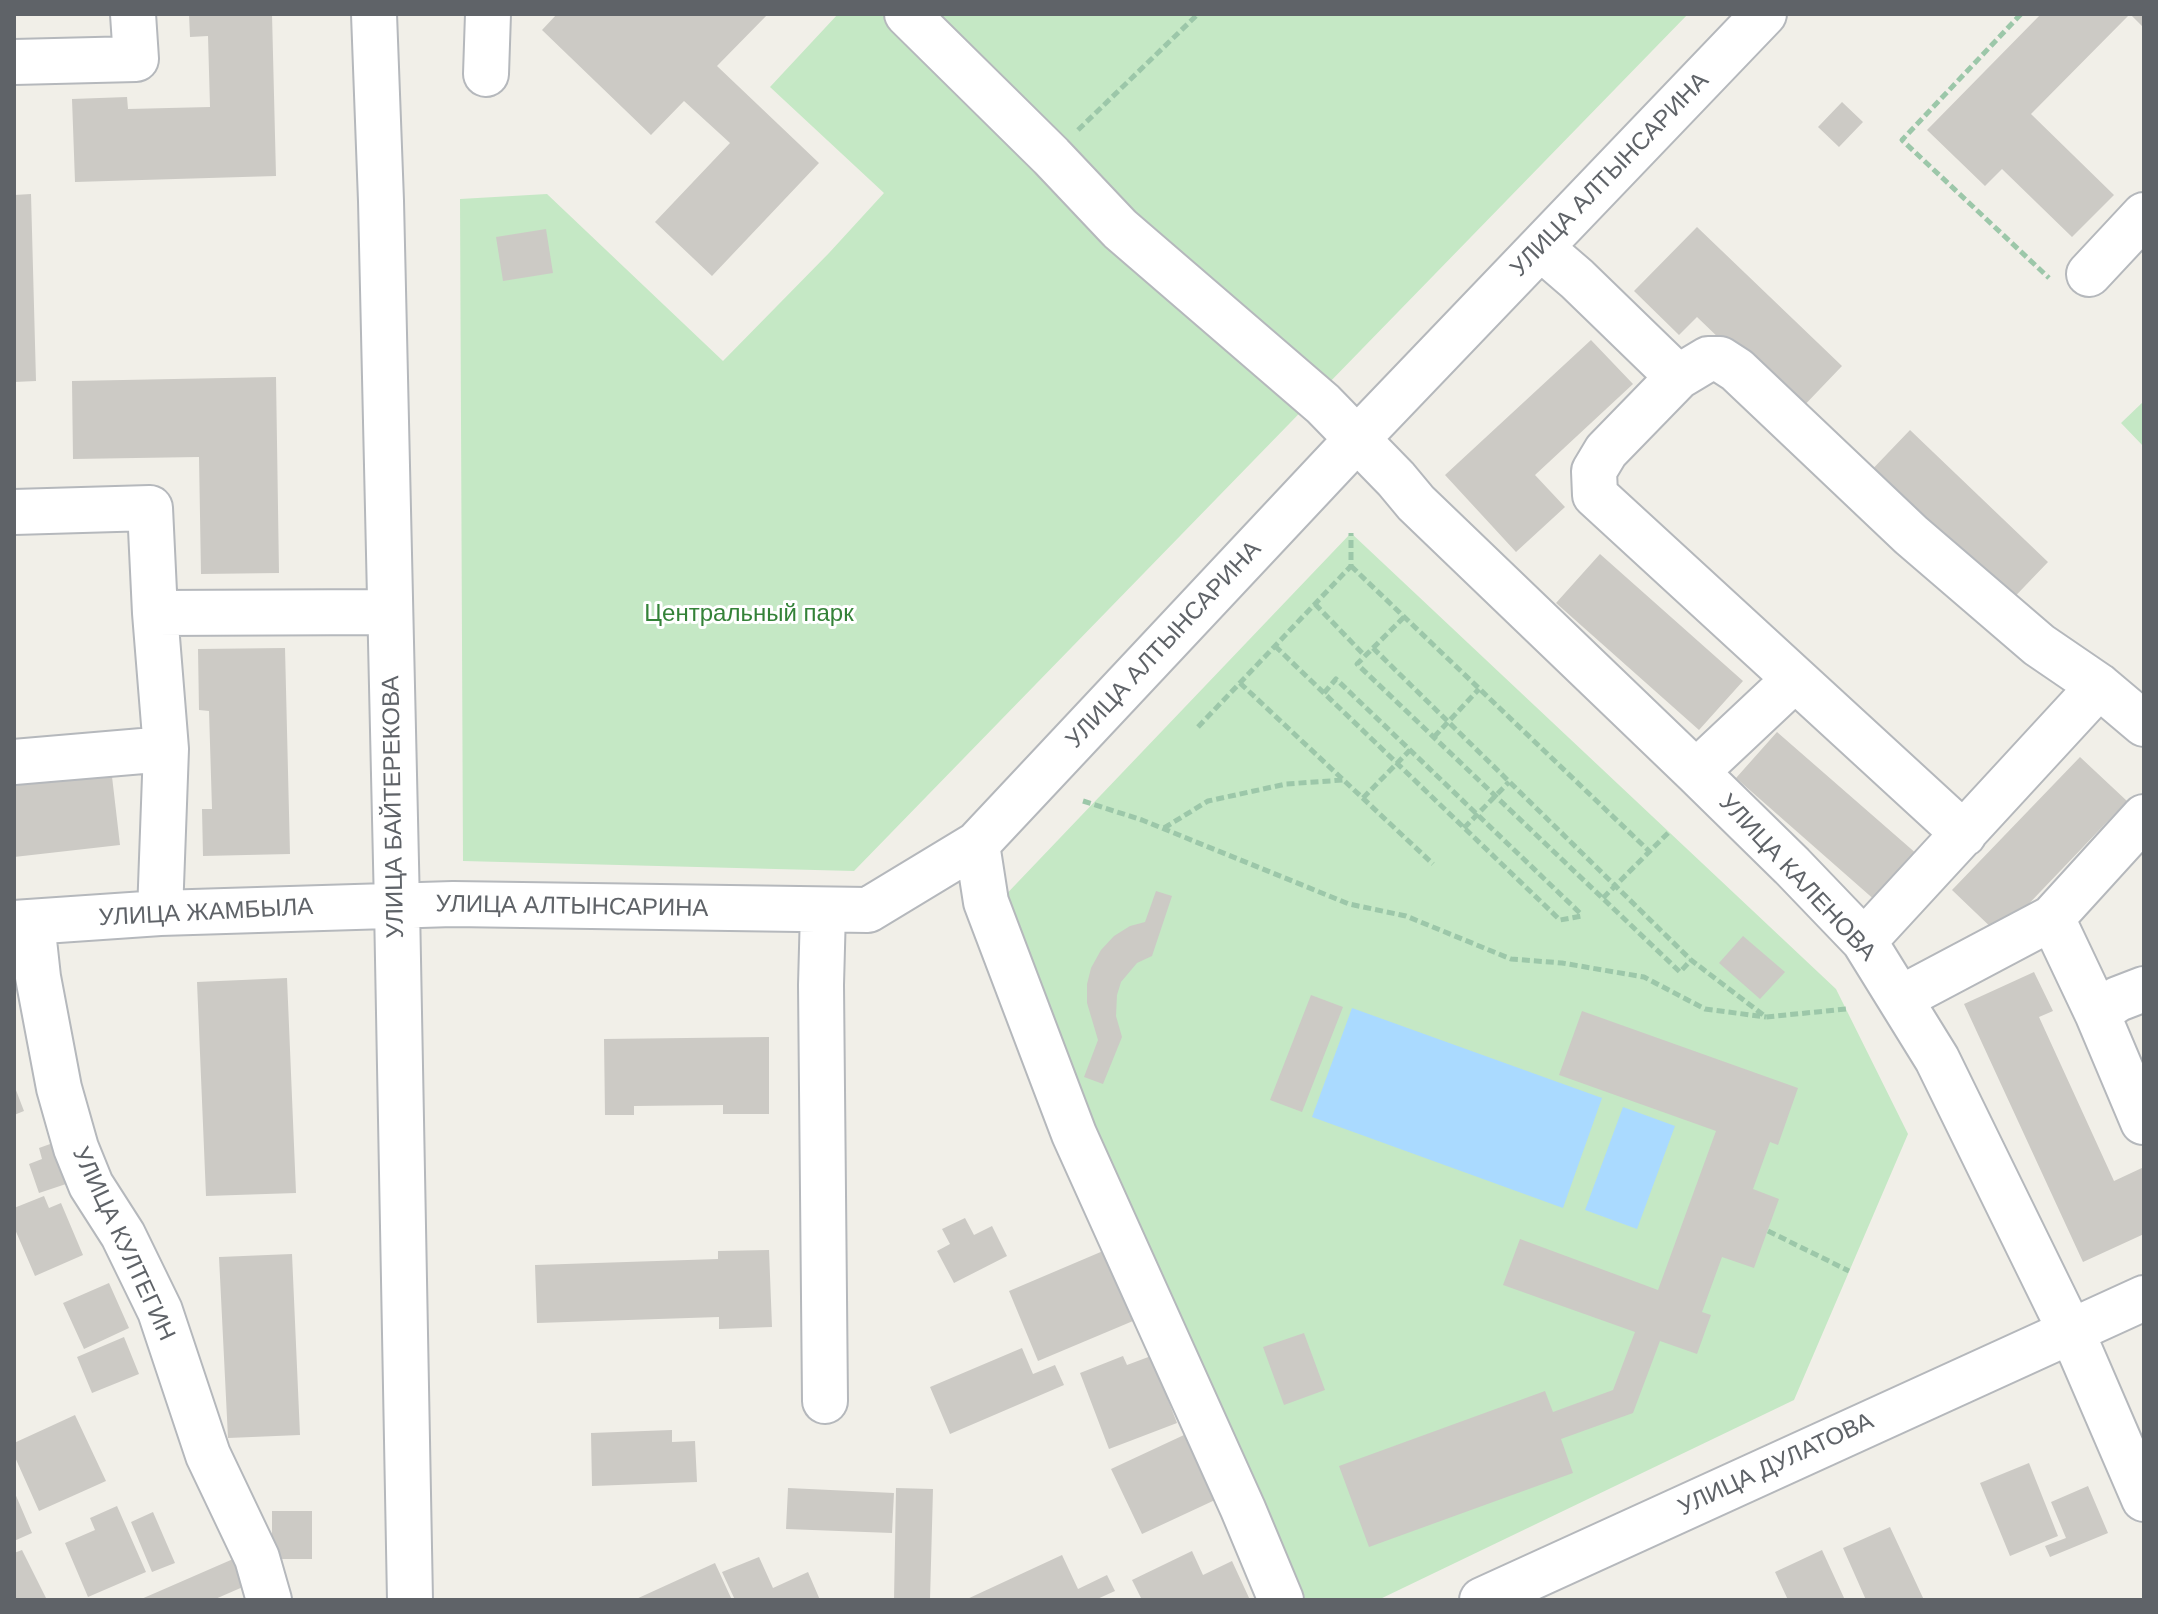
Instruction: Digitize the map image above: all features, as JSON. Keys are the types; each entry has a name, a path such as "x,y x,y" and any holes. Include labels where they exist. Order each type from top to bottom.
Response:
{"street":[{"path":"14,62 136,59 133,14"},
{"name":"УЛИЦА БАЙТЕРЕКОВА","path":"374,14 381,201 410,1600"},
{"path":"486,74 488,14"},
{"name":"УЛИЦА КАЛЕНОВА","path":"907,14 1120,229 1323,404 1416,503 1696,772 1864,941 1937,1059 2071,1332 2144,1499"},
{"name":"УЛИЦА АЛТЫНСАРИНА","path":"397,906 453,904 868,910 977,844 1356,440 1764,14"},
{"path":"2089,274 2144,215"},
{"path":"1541,248 1678,377"},
{"path":"1964,834 1595,495 1594,471 1606,451 1678,377 1708,359 1720,359 1737,370 1911,535 2039,645 2099,686 2144,724"},
{"path":"14,512 150,508 166,749 160,913"},
{"path":"155,613 390,612"},
{"path":"1696,772 1795,679"},
{"path":"1864,941 2099,686"},
{"path":"14,762 166,749"},
{"path":"1901,998 2052,918 2144,817"},
{"path":"977,844 986,902 1074,1134 1237,1495 1281,1600"},
{"name":"УЛИЦА ЖАМБЫЛА","path":"23,922 160,913 397,906"},
{"path":"823,911 825,1401"},
{"path":"2052,918 2144,1122"},
{"name":"УЛИЦА КУЛТЕГИН","path":"23,922 38,977 59,1088 76,1148 91,1185 123,1235 160,1311 208,1455 257,1558 269,1600"},
{"path":"2097,1013 2118,999 2144,989"},
{"name":"УЛИЦА ДУЛАТОВА","path":"1482,1600 2144,1298"}],"path":[{"path":"1051,156 1198,14"},
{"path":"2021,14 1902,140 2065,293 2089,274"},
{"path":"1198,727 1351,566 1351,533"},
{"path":"1351,566 1650,852"},
{"path":"1315,604 1365,656"},
{"path":"1404,617 1357,664 1680,972 1691,960"},
{"path":"1275,646 1560,920 1582,916 1336,679 1324,693"},
{"path":"1373,648 1691,960 1766,1017"},
{"path":"1240,683 1433,864"},
{"path":"1434,737 1479,689"},
{"path":"1363,798 1410,750"},
{"path":"1164,828 1208,801 1286,784 1344,780"},
{"path":"1464,828 1509,782"},
{"path":"1083,801 1164,828 1349,904 1406,916 1511,959 1562,963 1644,977 1705,1009 1766,1017 1846,1009"},
{"path":"1603,898 1669,832"},
{"path":"1768,1231 1849,1271"}],"green space":[{"name":"Центральный парк","path":"838,14 1688,14 854,871 463,861 460,199 547,194 723,361 884,193 770,87"},
{"path":"2144,401 2144,447 2121,423"},
{"path":"1351,533 1836,989 1908,1134 1794,1400 1378,1600 1291,1600 996,905"}],"water":[{"path":"1352,1008 1602,1098 1563,1208 1312,1117"},
{"path":"1623,1107 1675,1126 1637,1229 1585,1210"}],"building":[{"path":"189,14 272,14 276,176 75,182 72,99 127,97 128,109 210,107 208,36 190,37"},
{"path":"557,14 768,14 717,66 819,163 712,276 655,222 730,143 684,101 651,135 542,30"},
{"path":"2041,14 2130,14 2031,114 2114,195 2072,237 2002,169 1985,186 1927,130"},
{"path":"2130,14 2144,14 2144,28"},
{"path":"1842,102 1863,122 1839,147 1818,127"},
{"path":"31,194 36,381 14,382 14,195"},
{"path":"1697,227 1842,366 1797,413 1697,317 1679,335 1634,291"},
{"path":"546,229 553,273 503,281 496,237"},
{"path":"1591,340 1633,384 1535,475 1565,507 1516,552 1445,475"},
{"path":"276,377 279,573 201,574 199,457 73,459 72,381"},
{"path":"1910,430 2048,562 2002,610 1864,478"},
{"path":"1600,554 1743,681 1699,730 1556,603"},
{"path":"285,648 290,854 203,856 202,809 212,809 209,711 199,710 198,649"},
{"path":"1777,732 1918,855 1877,902 1736,778"},
{"path":"2080,757 2127,801 1999,935 1952,890"},
{"path":"111,768 120,845 14,857 14,779"},
{"path":"1156,891 1172,896 1152,956 1137,963 1121,982 1116,1016 1122,1037 1103,1084 1084,1077 1098,1040 1087,1003 1091,968 1114,936 1130,926 1145,922"},
{"path":"1743,936 1785,972 1760,999 1719,963"},
{"path":"2034,972 2053,1011 2039,1017 2114,1181 2144,1167 2144,1234 2083,1262 1964,1004"},
{"path":"287,978 296,1193 206,1196 197,982"},
{"path":"1311,995 1343,1007 1302,1112 1270,1100"},
{"path":"1582,1011 1798,1088 1778,1145 1770,1142 1753,1189 1779,1199 1754,1268 1722,1257 1702,1312 1711,1315 1697,1354 1660,1341 1633,1413 1561,1439 1573,1473 1369,1547 1339,1466 1545,1391 1553,1412 1613,1390 1635,1332 1503,1285 1520,1239 1658,1290 1716,1131 1559,1075"},
{"path":"769,1037 769,1114 723,1114 723,1105 634,1106 634,1115 605,1115 604,1039"},
{"path":"14,1085 24,1111 14,1115"},
{"path":"64,1139 78,1180 39,1193 29,1164 42,1159 39,1148"},
{"path":"44,1196 49,1208 61,1203 83,1255 35,1276 14,1227 14,1208"},
{"path":"965,1218 974,1235 992,1226 1007,1256 954,1283 937,1251 950,1244 942,1229"},
{"path":"769,1250 772,1327 719,1329 719,1317 537,1323 535,1265 718,1259 718,1251"},
{"path":"1103,1251 1133,1321 1038,1361 1009,1291"},
{"path":"292,1254 300,1435 228,1438 219,1257"},
{"path":"109,1283 129,1328 84,1349 63,1303"},
{"path":"1304,1333 1325,1390 1284,1405 1263,1347"},
{"path":"124,1337 139,1374 92,1393 77,1357"},
{"path":"1022,1348 1033,1374 1055,1365 1064,1385 950,1434 930,1387"},
{"path":"1123,1356 1127,1365 1151,1356 1177,1423 1109,1449 1080,1373"},
{"path":"75,1415 106,1481 39,1511 14,1455 14,1443"},
{"path":"672,1430 672,1442 695,1441 697,1482 592,1486 591,1433"},
{"path":"1184,1435 1215,1500 1142,1534 1111,1469"},
{"path":"2029,1463 2058,1536 2010,1556 1980,1483"},
{"path":"2088,1486 2108,1533 2050,1557 2045,1546 2066,1538 2051,1502"},
{"path":"788,1488 894,1493 892,1533 786,1529"},
{"path":"896,1488 933,1489 930,1600 894,1600"},
{"path":"14,1491 32,1533 14,1541"},
{"path":"117,1506 146,1572 88,1597 65,1543 95,1530 90,1518"},
{"path":"272,1511 312,1511 312,1559 272,1559"},
{"path":"153,1512 175,1563 152,1572 131,1522"},
{"path":"1890,1527 1924,1600 1866,1600 1843,1548"},
{"path":"22,1550 47,1600 14,1600 14,1553"},
{"path":"1822,1550 1845,1600 1788,1600 1775,1572"},
{"path":"1192,1551 1203,1575 1232,1561 1250,1600 1142,1600 1132,1580"},
{"path":"1062,1555 1078,1589 1107,1575 1115,1591 1095,1600 965,1600"},
{"path":"240,1556 252,1583 213,1600 139,1600"},
{"path":"759,1557 773,1588 808,1572 820,1600 735,1600 722,1572"},
{"path":"715,1563 732,1600 634,1600"}]}
